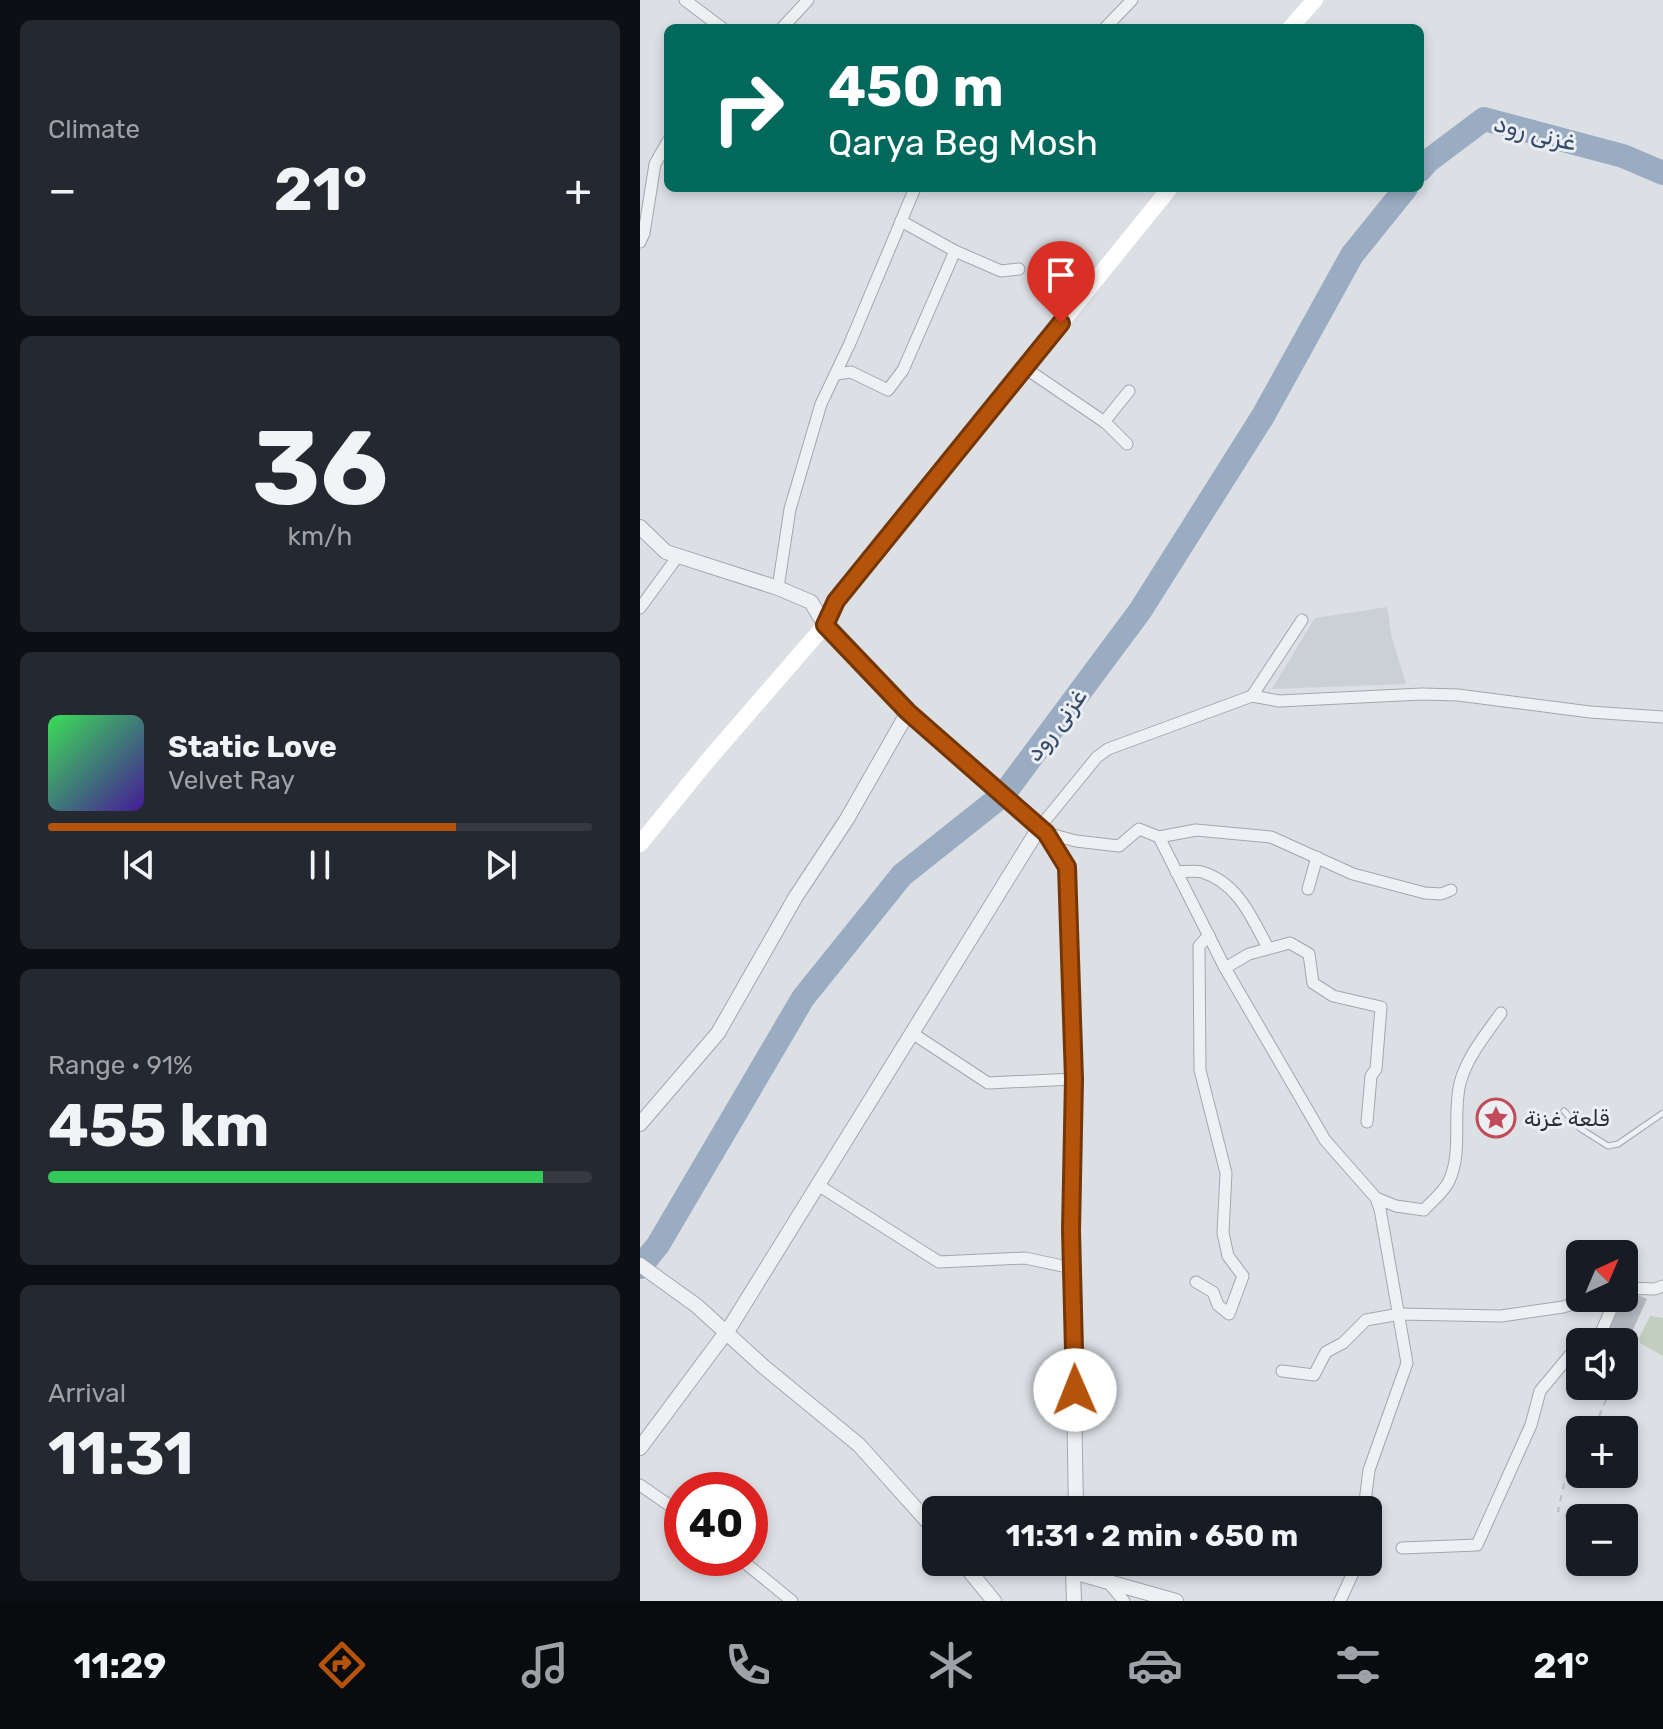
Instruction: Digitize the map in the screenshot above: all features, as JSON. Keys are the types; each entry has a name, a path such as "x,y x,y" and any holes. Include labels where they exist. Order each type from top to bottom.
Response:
{"main road":[{"path":"1294,24 1314,1"},
{"path":"640,844 825,625 836,601 1167,192"}],"street":[{"path":"685,0 717,24"},
{"path":"786,24 808,0"},
{"path":"1109,24 1132,0"},
{"path":"640,242 655,164 664,148"},
{"path":"778,588 790,509 821,404 837,374 913,192"},
{"path":"901,221 955,251 1001,271 1019,269"},
{"path":"837,374 851,372 888,390 903,370 955,251"},
{"path":"1025,368 1104,422 1127,444"},
{"path":"1104,422 1129,391"},
{"path":"640,527 666,552 778,588 811,602 825,625 908,712 1038,827 1067,867 1074,1079 1072,1268 1076,1496"},
{"path":"640,608 678,556"},
{"path":"1252,696 1302,620"},
{"path":"640,1448 726,1332 1038,827 1097,757 1108,749 1252,696 1279,701 1458,695 1590,712 1663,717"},
{"path":"640,1124 718,1033 795,898 847,819 908,712"},
{"path":"1038,827 1076,841 1119,846 1139,829 1159,837 1196,830 1271,837 1353,874 1425,893 1441,894 1451,890"},
{"path":"1159,837 1225,968 1325,1140 1376,1198 1396,1206 1424,1210 1449,1183 1458,1148 1455,1126 1461,1082 1476,1048 1501,1013"},
{"path":"1308,889 1317,857"},
{"path":"1176,872 1201,871 1237,894 1268,948"},
{"path":"1196,1282 1213,1292 1218,1305 1229,1314 1243,1276 1228,1256 1223,1233 1226,1173 1200,1070 1199,946 1209,935"},
{"path":"1225,968 1249,954 1290,943 1309,954 1313,983 1333,996 1381,1007 1376,1069 1371,1076 1367,1122"},
{"path":"912,1033 988,1083 1074,1079"},
{"path":"818,1185 939,1262 1025,1258 1072,1268"},
{"path":"1366,1496 1369,1470 1407,1363 1376,1198"},
{"path":"640,1265 697,1306 859,1445 922,1515"},
{"path":"1638,1288 1663,1286"},
{"path":"1282,1371 1314,1375 1326,1352 1343,1343 1366,1320 1400,1314 1501,1316 1566,1306"},
{"path":"1402,1548 1477,1545 1531,1425 1540,1391 1566,1360"},
{"path":"640,1485 664,1502"},
{"path":"761,1576 792,1601"},
{"path":"973,1576 994,1601"},
{"path":"1073,1576 1074,1601"},
{"path":"1095,1576 1176,1601"},
{"path":"1340,1601 1352,1576"},
{"path":"1107,1581 1124,1601"}],"lane":[{"path":"1564,1111 1581,1129 1608,1146 1618,1144 1663,1113"}],"path":[{"path":"1566,1517 1558,1511 1571,1453 1572,1425 1597,1421 1606,1400"}],"shaded area":[{"path":"1387,607 1392,638 1406,684 1272,689 1315,618"}],"green space":[{"path":"1650,1316 1663,1318 1663,1356 1640,1343 1639,1338"}],"building":[{"path":"1638,1295 1647,1299 1634,1328 1609,1328 1617,1312 1638,1312"}],"waterway":[{"name":"غزنی رود","path":"1424,166 1484,119 1623,156 1663,173"},
{"name":"غزنی رود","path":"640,1267 658,1245 803,998 902,875 1004,794 1140,611 1263,416 1352,255 1403,192"}],"place":[{"name":"قلعة غزنة","path":"1496,1118"}],"route":[{"path":"1061,323 836,601 825,625 908,712 1046,833 1067,867 1074,1079 1071,1230 1075,1390"}]}
